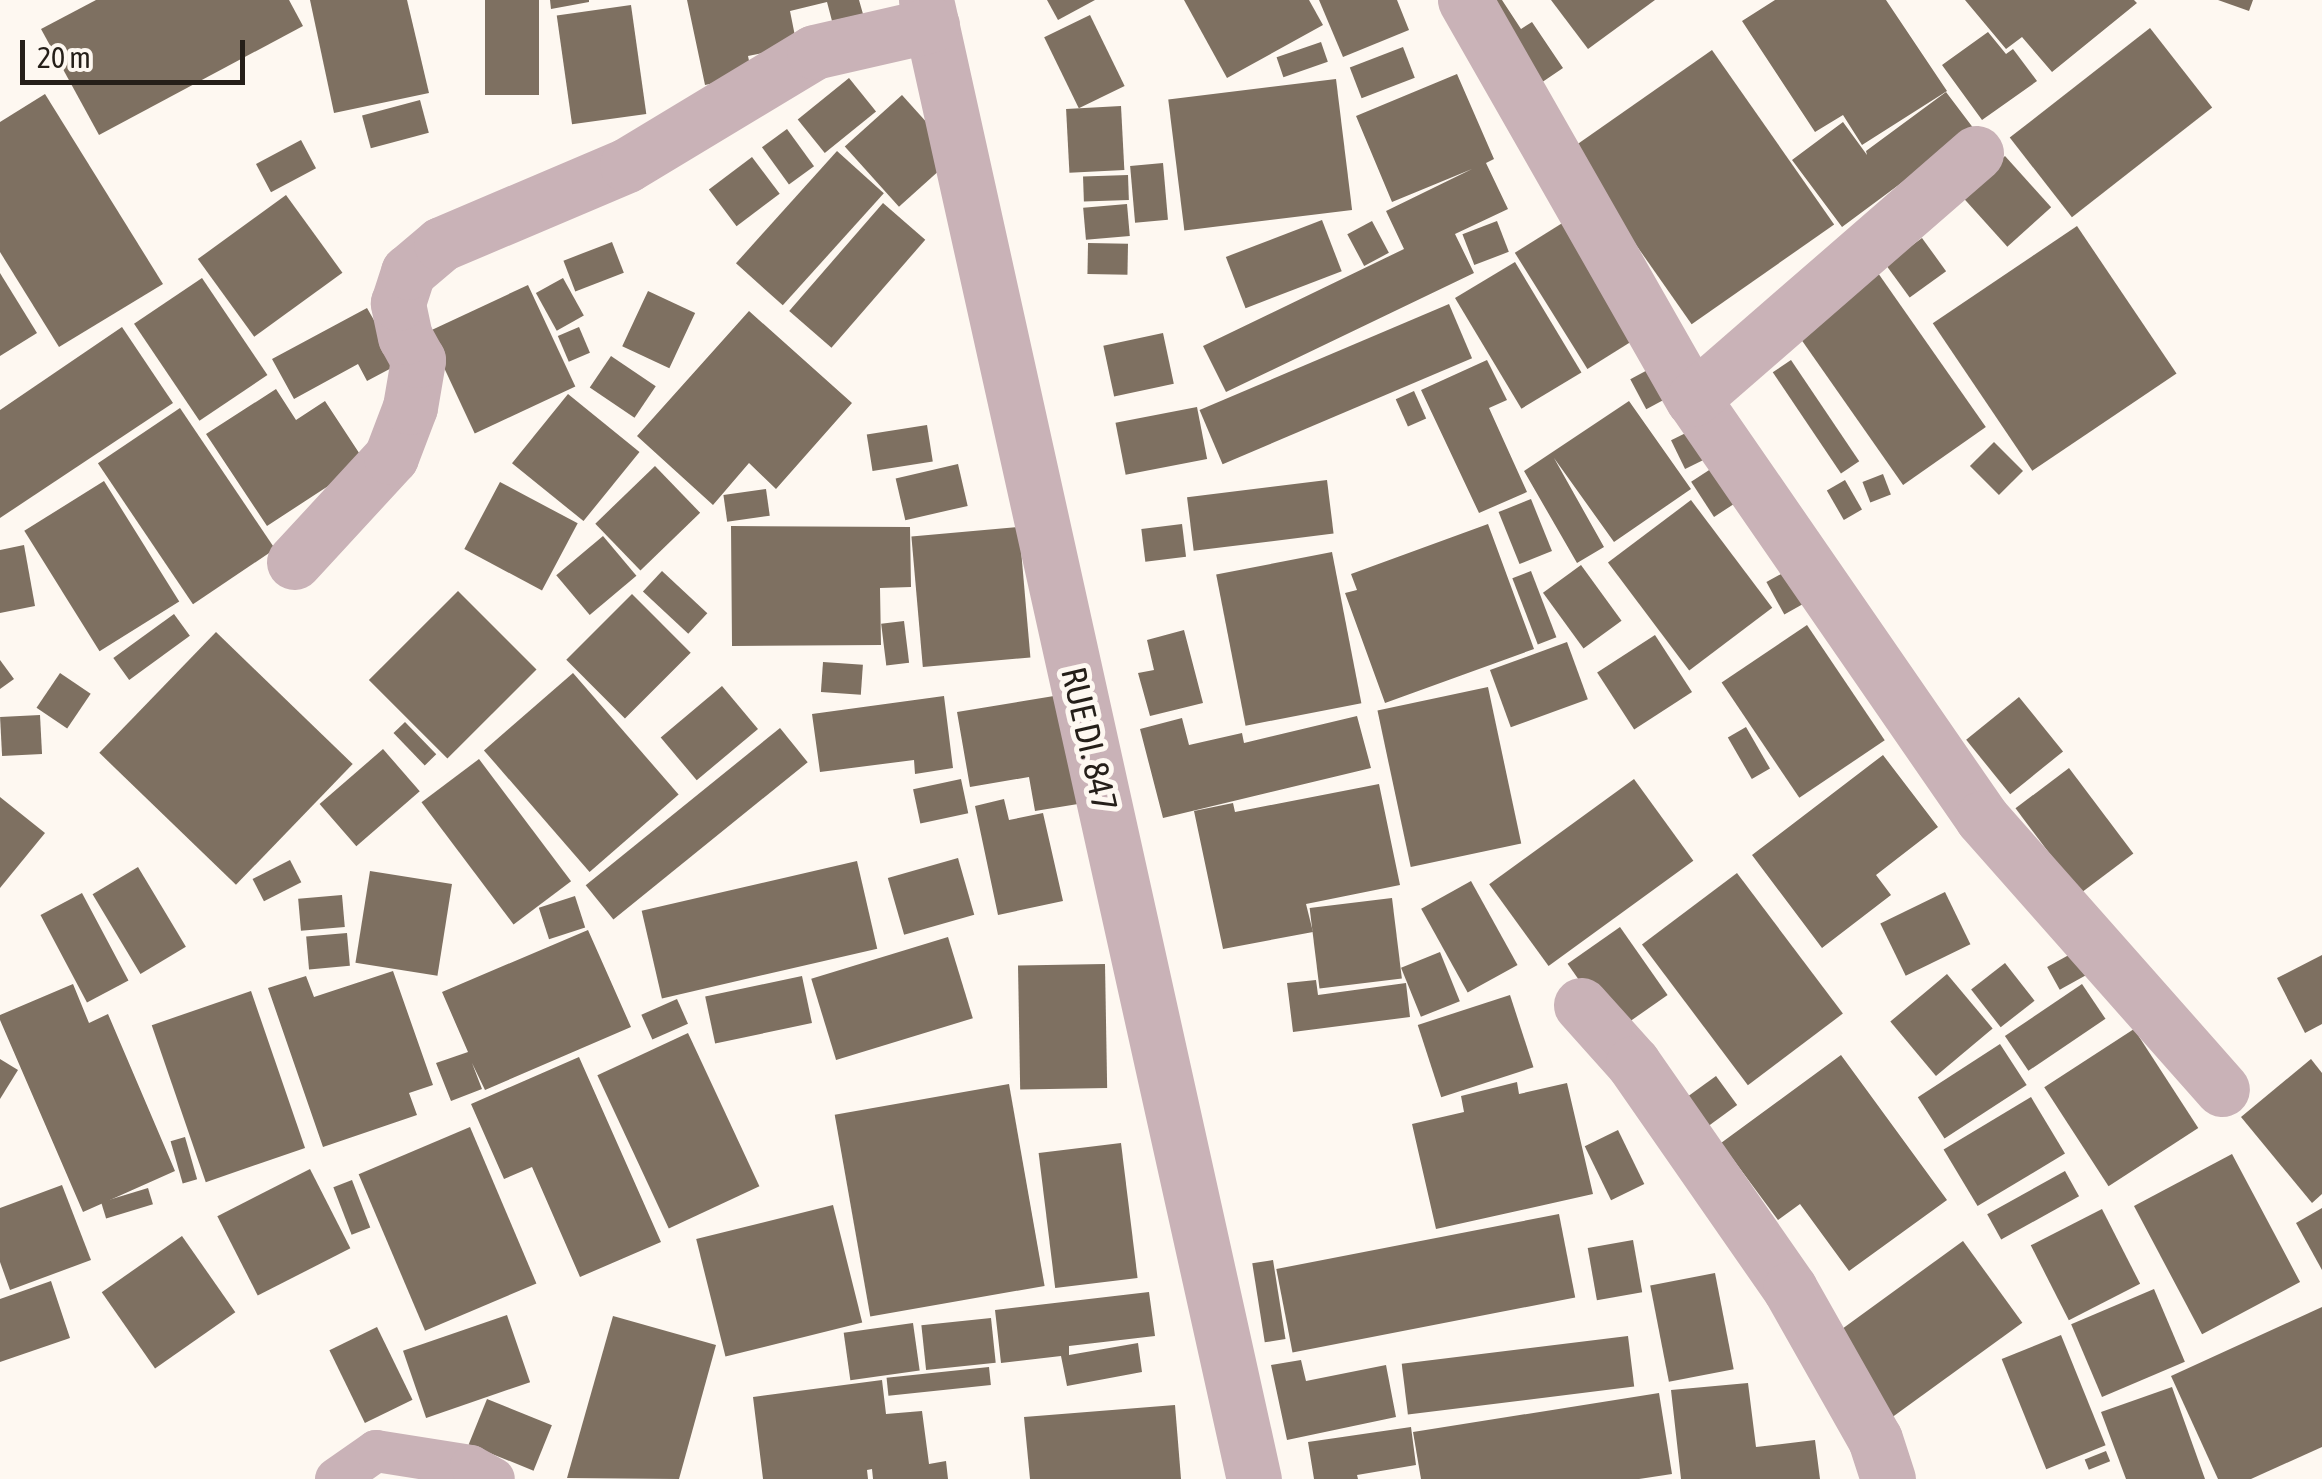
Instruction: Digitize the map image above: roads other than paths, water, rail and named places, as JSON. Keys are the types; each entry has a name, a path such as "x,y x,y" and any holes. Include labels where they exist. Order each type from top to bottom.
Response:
{"street":[{"path":"1465,0 1693,399 1982,818 2222,1089"},
{"path":"294,562 391,457 410,407 418,360 405,337 398,304 408,272 441,244 627,165 814,52 929,12"},
{"name":"RUE DI. 847","path":"929,12 1254,1479"},
{"path":"1693,399 1976,153"},
{"path":"1581,1005 1633,1062 1790,1288 1875,1439 1888,1479"}],"lane":[{"path":"336,1479 376,1452 471,1466 494,1479"}]}
